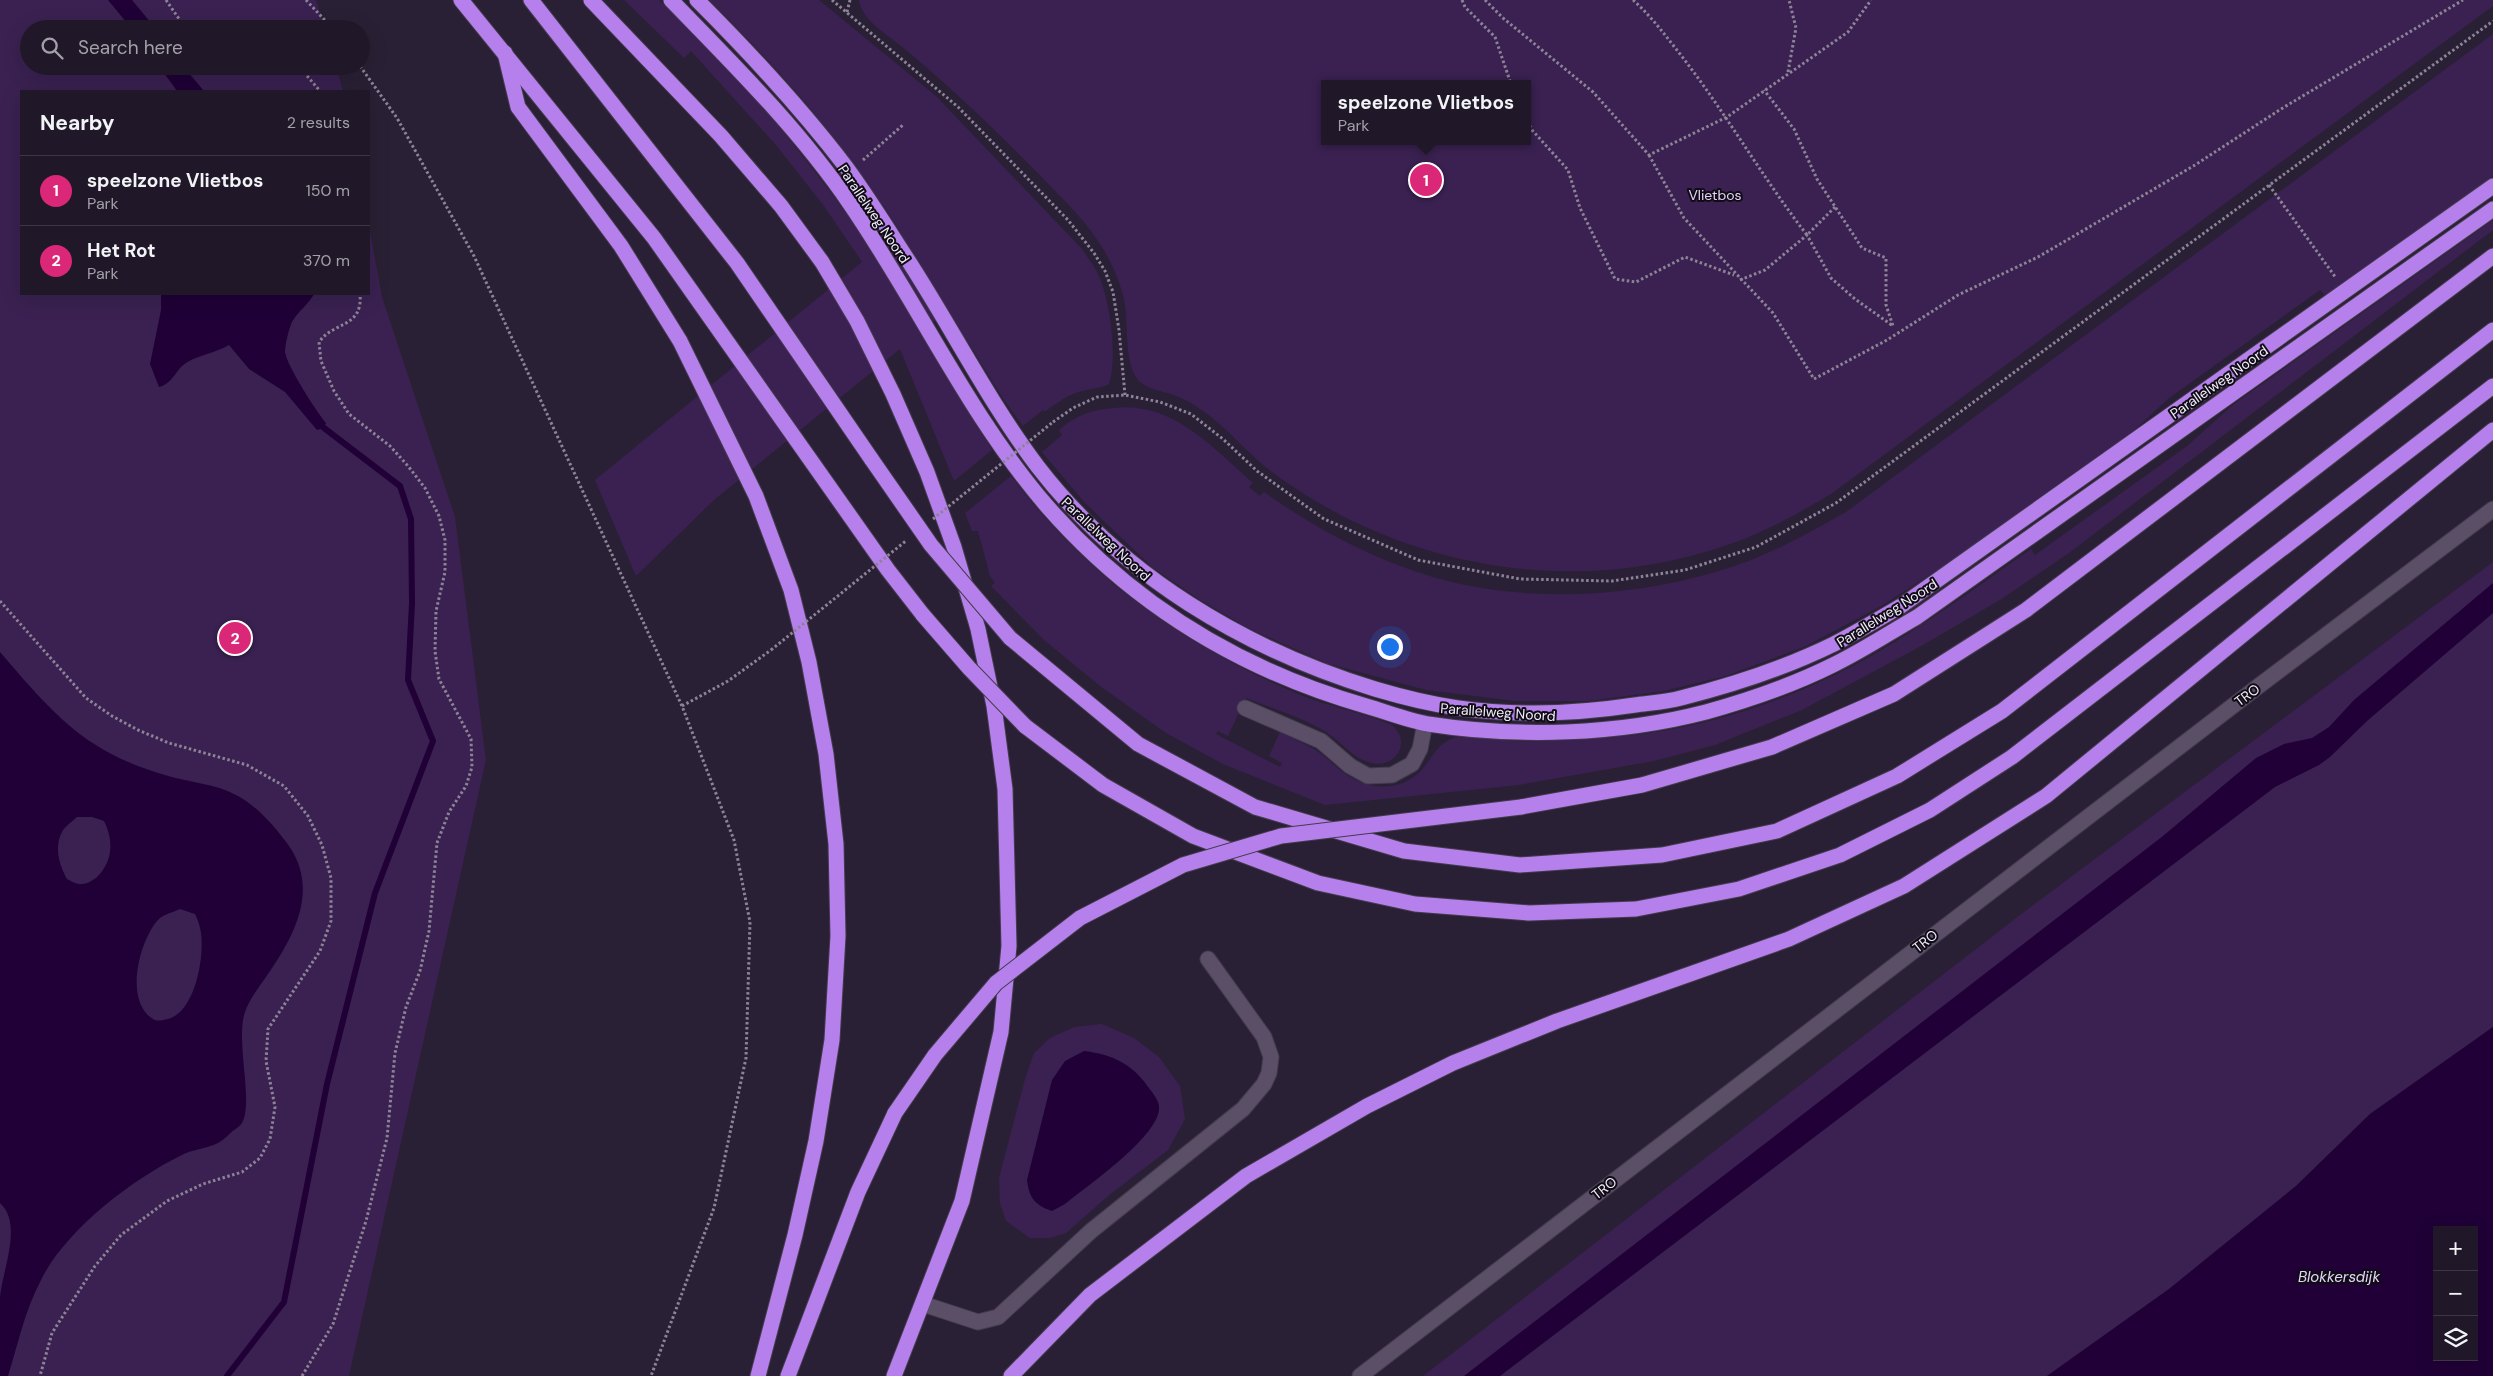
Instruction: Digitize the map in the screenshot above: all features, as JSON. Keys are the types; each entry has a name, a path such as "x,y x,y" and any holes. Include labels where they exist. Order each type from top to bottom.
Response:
{"highway":[{"path":"461,0 654,238 888,570 923,615 969,668 1025,726 1103,785 1193,836 1318,883 1415,904 1529,913 1636,909 1739,889 1840,855 1930,810 2012,757 2493,386"},
{"path":"531,0 736,263 931,545 1010,638 1138,744 1255,807 1404,851 1510,864 1662,856 1778,831 1897,776 2002,711 2493,330"},
{"path":"591,0 721,136 781,206 822,262 857,321 893,394 927,472 954,547 978,629 994,706 1005,789 1010,946 1001,1032 962,1201 894,1376"},
{"name":"Parallelweg Noord","path":"671,0 758,89 818,160 878,245 983,420 1022,475 1049,508 1114,573 1163,612 1223,650 1319,692 1425,723 1493,731 1562,732 1635,726 1704,712 1769,692 1834,664 1917,617 2493,209"},
{"name":"Parallelweg Noord","path":"697,0 794,102 847,169 905,255 997,409 1040,468 1077,512 1145,574 1215,621 1275,652 1338,678 1403,697 1454,708 1515,714 1594,711 1677,699 1756,677 1832,645 1916,596 2493,186"},
{"path":"504,54 518,107 621,246 680,341 756,496 791,590 809,662 826,754 836,844 838,936 832,1040 816,1141 795,1235 758,1376"},
{"path":"788,1376 858,1192 895,1113 935,1055 996,983 1080,918 1183,865 1281,836 1521,807 1642,785 1772,748 1894,694 2026,610 2493,256"},
{"path":"1011,1376 1090,1295 1246,1176 1367,1106 1453,1063 1557,1021 1798,935 1904,886 2029,807 2061,783 2493,430"}],"lane":[{"name":"TRO","path":"1360,1376 2252,691 2493,509"},
{"path":"1245,708 1321,741 1350,766 1368,776 1392,776 1412,764 1420,749 1425,723"},
{"path":"923,1304 978,1322 998,1317 1091,1231 1243,1109 1264,1084 1269,1073 1271,1058 1264,1037 1208,958"}],"path":[{"path":"166,0 180,20"},
{"path":"306,0 325,20"},
{"path":"832,0 932,84 1068,220 1094,253 1105,271 1113,292 1120,330 1125,395"},
{"path":"847,12 850,0"},
{"path":"1462,0 1465,7 1495,37 1510,80"},
{"path":"1485,0 1593,92 1650,155 1684,218 1740,280 1773,313 1814,379 1887,340 1958,295 2038,257 2195,165 2281,109 2463,0"},
{"path":"1633,0 1648,13 1727,117 1756,165 1807,235 1831,278 1861,304 1893,326 1886,305 1886,258 1862,248 1817,179 1794,129 1764,90"},
{"path":"1788,73 1796,28 1789,0"},
{"path":"1650,155 1727,117 1848,32 1871,0"},
{"path":"1053,422 1073,408 1097,397 1125,395 1160,402 1191,414 1223,439 1257,471 1324,519 1418,560 1520,579 1612,581 1685,570 1756,546 1836,503 2493,21"},
{"path":"306,75 319,90"},
{"path":"366,75 397,118 474,256 623,582 682,706 734,840 750,922 746,1058 714,1208 651,1376"},
{"path":"860,163 904,124"},
{"path":"1531,128 1568,170 1580,208 1615,279 1636,282 1685,257 1737,276"},
{"path":"2269,185 2336,278"},
{"path":"1740,280 1766,270 1807,235 1836,206"},
{"path":"302,1376 332,1324 366,1221 387,1138 395,1053 429,931 436,844 449,812 466,786 472,767 471,739 439,679 435,651 436,611 445,572 445,540 439,516 425,488 408,466 390,446 349,414 334,391 321,361 319,342 325,333 352,319 361,307 360,295"},
{"path":"0,601 86,698 112,716 169,743 247,765 284,786 308,816 322,845 331,878 331,921 320,950 268,1029 266,1061 275,1107 270,1139 260,1158 242,1172 203,1184 167,1201 121,1235 95,1266 52,1333 40,1376"},
{"path":"682,706 728,681 772,650"}],"green space":[{"path":"0,0 316,0 322,20 20,20 20,75 339,75 343,90 20,90 20,295 370,295 370,231 382,297 455,517 486,760 349,1376 0,1376"},
{"path":"624,0 659,0 709,50 746,88 788,138 874,252 900,231 835,139 787,81 709,0 819,0 937,97 1082,249 1094,266 1102,283 1109,311 1113,359 1109,384 1072,394 1044,412 1043,410 1023,426 1004,400 948,310 920,333 992,450 954,481 900,349 714,500 636,576 595,480 862,262 824,206 776,145 691,51 684,58"},
{"name":"Vlietbos","path":"859,0 2493,0 2493,6 1831,494 1756,534 1730,544 1671,561 1612,570 1552,571 1492,565 1433,552 1377,532 1323,505 1272,472 1216,421 1197,407 1180,397 1149,387 1139,381 1130,363 1123,295 1113,267 1090,230 1071,207 1002,137 942,81 875,26 865,14"},
{"path":"2493,34 2493,176 2325,295 2320,290 2169,398 2129,435 1962,554 1883,605 1806,646 1726,676 1664,691 1589,701 1515,701 1426,690 1326,663 1248,628 1197,598 1152,567 1085,503 1042,452 1062,435 1059,430 1078,417 1105,409 1135,408 1173,419 1190,429 1253,483 1249,487 1260,496 1264,492 1304,519 1368,553 1436,578 1506,591 1578,594 1650,587 1719,571 1768,553 1846,512"},
{"path":"2493,220 2493,230 2069,553 2000,600 1923,645 1802,710 1715,745 1654,761 1519,785 1325,805 1223,764 1166,733 1100,686 1044,640 991,586 995,583 990,576 978,531 972,531 965,513 1011,476 1040,512 1072,546 1140,604 1177,630 1256,675 1298,694 1392,725 1399,734 1401,745 1394,758 1387,762 1377,764 1365,761 1328,733 1312,724 1246,698 1228,736 1218,731 1216,734 1280,767 1282,763 1269,756 1280,732 1317,751 1346,774 1360,782 1370,785 1390,786 1400,784 1418,774 1445,742 1456,737 1469,736 1513,741 1558,741 1664,731 1693,725 1752,708 1837,674 1886,648 1949,607 2031,549 2035,555 2187,446 2234,404"},
{"path":"2493,562 2493,1027 2370,1114 2296,1186 2169,1289 2047,1376 1423,1376 2024,912"},
{"path":"1102,1024 1134,1038 1159,1057 1180,1086 1185,1119 1168,1150 1108,1196 1066,1233 1050,1238 1030,1238 1006,1221 1000,1203 999,1178 1025,1079 1034,1053 1050,1038 1074,1027"}],"water":[{"path":"108,0 132,0 149,20 125,20"},
{"path":"165,75 191,75 203,90 176,90"},
{"path":"161,295 313,295 292,322 285,352 296,377 326,423 324,428 317,430 285,392 249,369 229,345 187,362 169,381 159,387 150,364 161,310"},
{"path":"2493,583 2493,613 2367,721 2330,757 2319,765 2275,787 1500,1376 1464,1376 2163,836 2256,758 2284,744 2312,738 2329,727 2354,700"},
{"path":"0,652 48,706 74,730 104,750 149,770 229,792 253,806 289,846 298,863 302,880 302,897 299,914 293,930 245,1012 242,1024 242,1038 246,1101 242,1123 218,1143 185,1154 141,1179 101,1209 66,1243 35,1291 8,1376 0,1376 0,1299 11,1236 7,1212 0,1203","holes":["77,817 92,817 104,821 110,844 109,858 102,872 91,881 80,884 67,879 60,862 58,850 62,832","180,909 195,914 200,928 201,951 197,980 186,1005 178,1014 168,1019 156,1020 144,1010 139,998 137,984 141,954 152,928 159,919 166,914"]},
{"name":"Blokkersdijk","path":"2493,1027 2493,1376 2047,1376 2169,1289 2296,1186 2370,1114"},
{"path":"1084,1051 1102,1054 1118,1060 1133,1070 1140,1076 1154,1095 1159,1107 1156,1118 1136,1145 1065,1204 1052,1211 1034,1200 1029,1192 1027,1180 1052,1080 1065,1061"}],"waterway":[{"path":"227,1376 284,1302 327,1084 375,893 433,741 408,680 412,603 411,519 400,486 324,428"}],"place":[{"name":"speelzone Vlietbos","path":"1426,180"},
{"name":"Het Rot","path":"235,638"}]}
